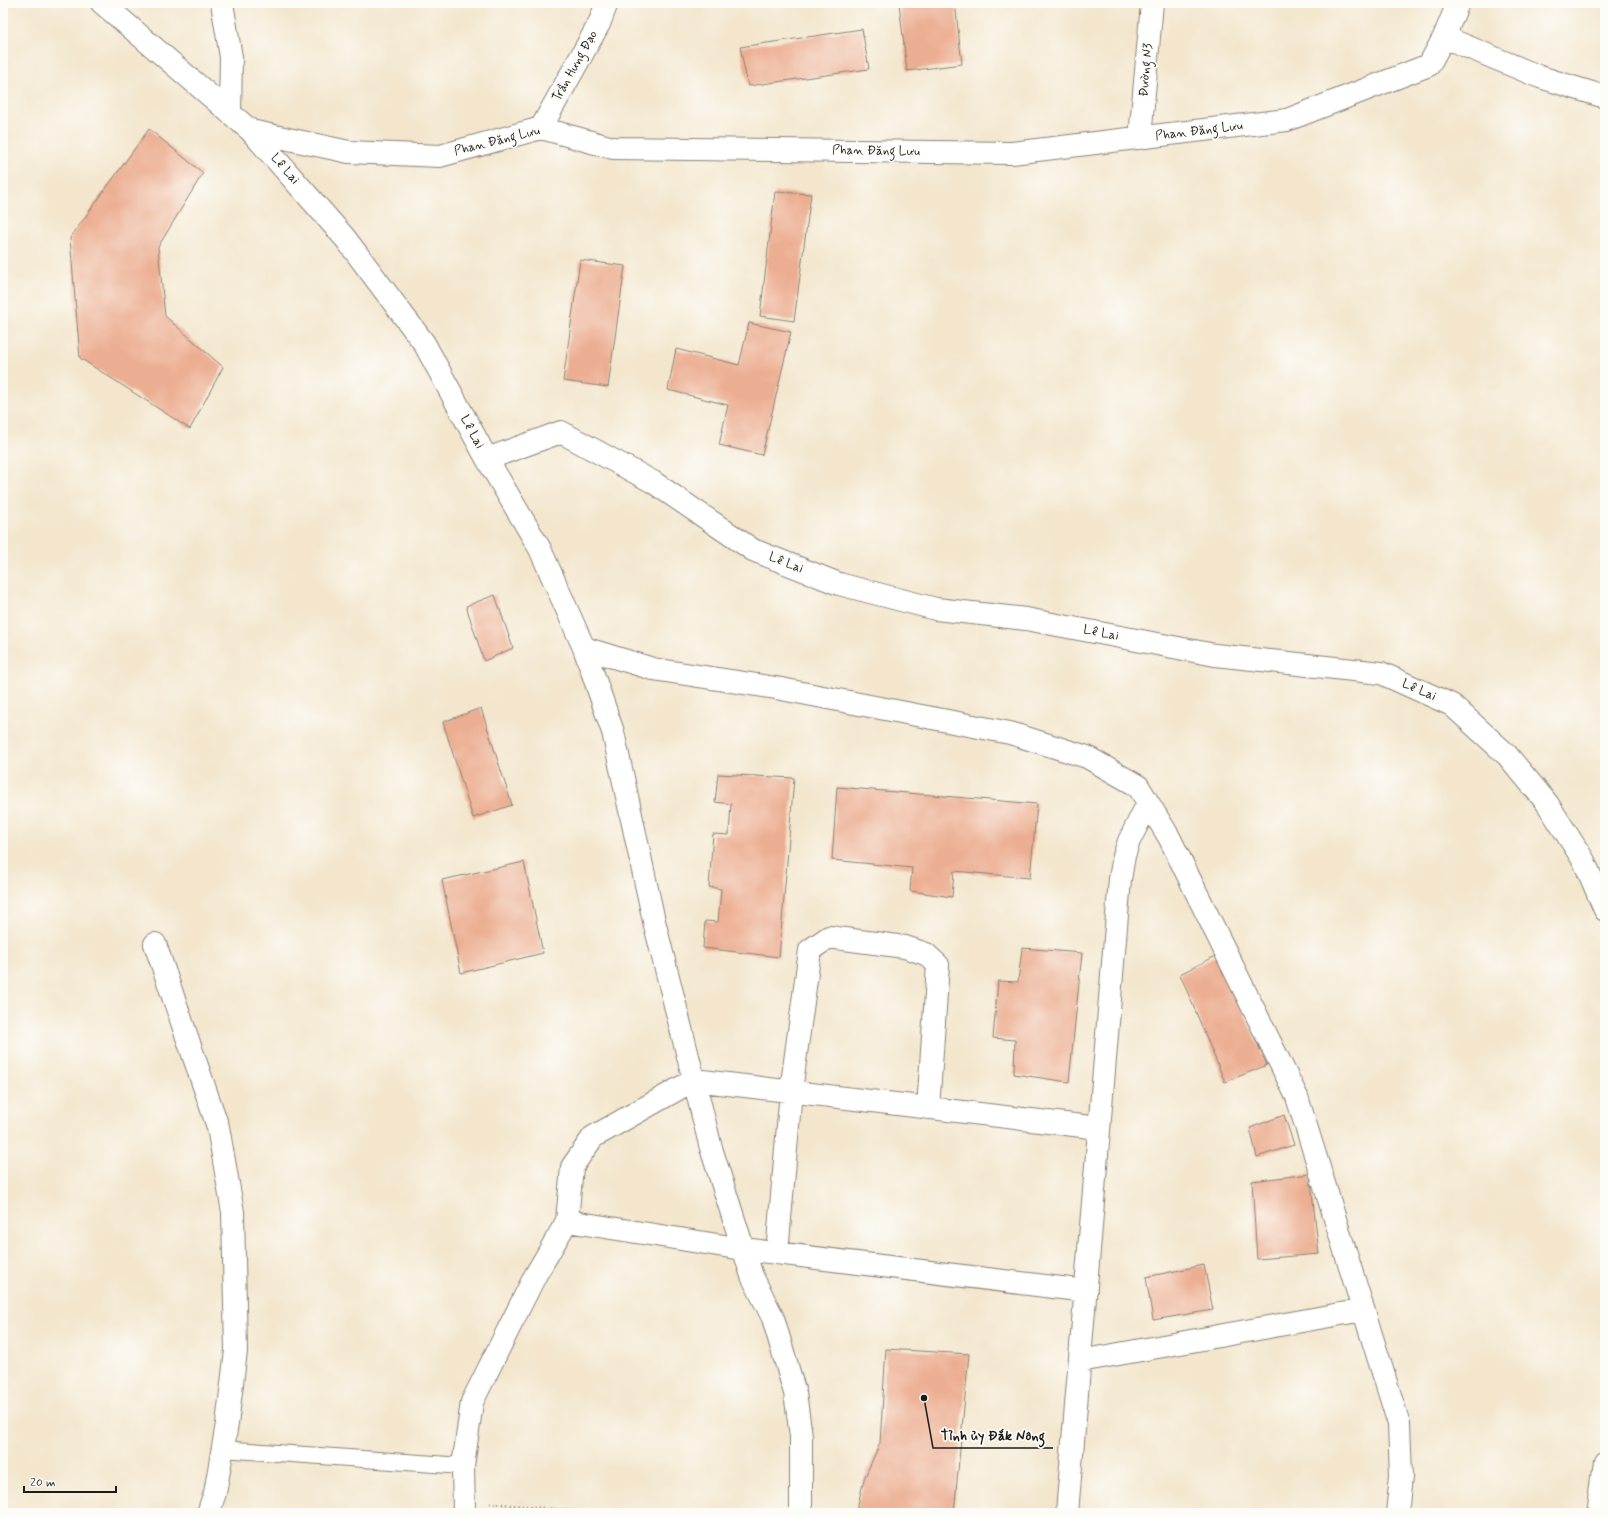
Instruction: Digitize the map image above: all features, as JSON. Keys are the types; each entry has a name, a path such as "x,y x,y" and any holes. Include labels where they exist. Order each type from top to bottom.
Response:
{"street":[{"name":"Lê Lai","path":"102,3 251,131 345,238 424,343 487,460 562,432 653,482 753,550 839,584 936,608 1026,619 1215,655 1381,673 1452,705 1506,755 1547,803 1584,861 1605,910"},
{"path":"222,3 231,57 230,112"},
{"name":"Trần Hưng Đạo","path":"541,128 599,24 607,3"},
{"name":"Đường N3","path":"1140,138 1152,3"},
{"name":"Phan Đăng Lưu","path":"251,131 349,152 440,156 541,128 613,148 1012,153 1287,120 1429,65 1444,37 1458,3"},
{"path":"1444,37 1540,77 1605,97"},
{"path":"487,460 540,549 584,648 613,732 654,921 711,1148 752,1276 773,1318 795,1392 801,1436 801,1513"},
{"path":"584,648 653,669 776,688 1010,734 1087,757 1138,786 1169,837 1297,1097 1399,1424 1401,1477 1397,1513"},
{"path":"1067,1513 1120,879 1124,856 1129,841 1148,803"},
{"path":"777,1253 791,1091 810,950 829,937 905,948 926,954 938,965 928,1108"},
{"path":"155,944 218,1127 233,1212 236,1351 227,1424 215,1493 208,1513"},
{"path":"463,1507 463,1466 472,1402 536,1276 567,1221 572,1167 592,1138 694,1080 1099,1128"},
{"path":"567,1221 743,1249 1086,1291"},
{"path":"1080,1361 1363,1310"},
{"path":"1598,1513 1605,1462"}],"lane":[{"path":"222,1449 463,1466"}],"path":[{"path":"463,1507 600,1513"}],"building":[{"path":"899,3 955,3 962,64 907,71"},
{"path":"862,29 869,69 748,86 740,47"},
{"path":"149,129 203,173 158,247 165,316 223,367 190,429 80,358 70,238"},
{"path":"775,192 811,194 794,321 760,316"},
{"path":"580,260 625,266 608,387 563,381"},
{"path":"749,323 791,332 762,455 719,445 728,405 668,390 676,349 739,365"},
{"path":"495,595 513,648 484,661 466,606"},
{"path":"481,708 512,805 473,818 443,722"},
{"path":"718,774 794,778 779,957 703,948 705,921 718,922 721,889 709,887 713,834 729,835 731,804 715,802"},
{"path":"837,787 1037,804 1030,878 954,871 952,897 910,891 912,868 832,860"},
{"path":"524,862 543,953 461,973 442,880"},
{"path":"1022,948 1082,953 1069,1082 1014,1074 1015,1040 993,1038 998,981 1018,982"},
{"path":"1218,955 1267,1065 1225,1082 1180,974"},
{"path":"1284,1115 1294,1145 1257,1157 1250,1128"},
{"path":"1310,1174 1319,1254 1257,1259 1252,1181"},
{"path":"1204,1265 1213,1310 1153,1320 1146,1277"},
{"path":"886,1349 969,1354 954,1513 856,1513 864,1479 880,1443"}],"place":[{"name":"Tỉnh ủy Đắk Nông","path":"924,1398"}]}
